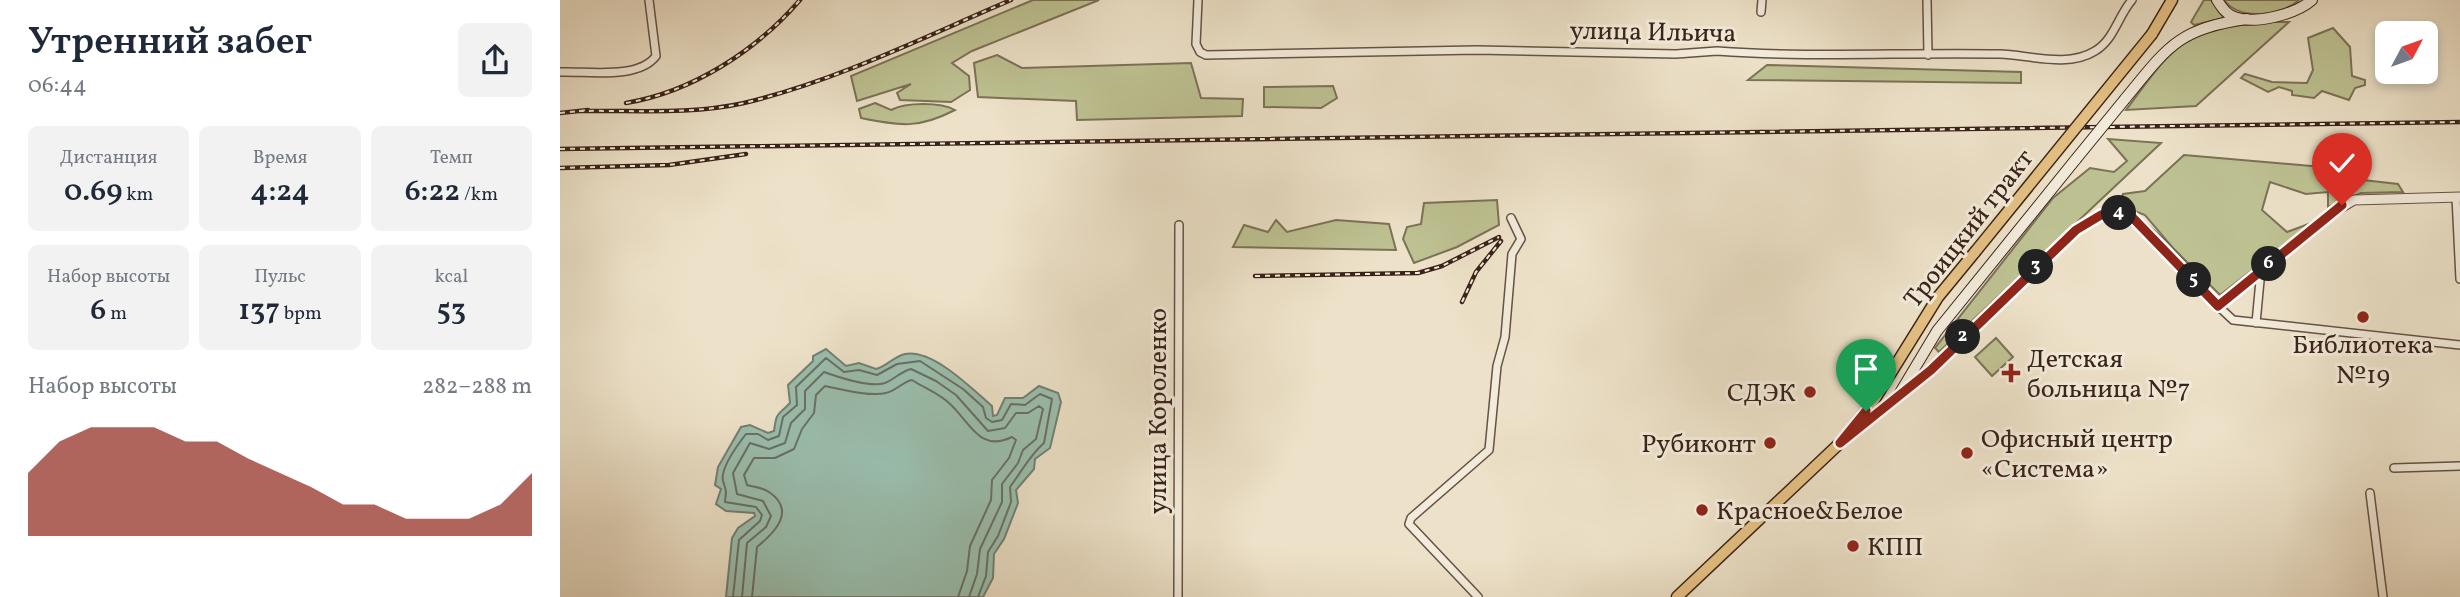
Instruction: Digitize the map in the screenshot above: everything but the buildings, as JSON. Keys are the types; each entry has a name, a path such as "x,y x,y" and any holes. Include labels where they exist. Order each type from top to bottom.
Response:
{"main road":[{"name":"Троицкий тракт","path":"1677,597 1840,443 1874,400 1938,297 2152,34 2172,0"},
{"path":"2217,0 2226,12 2247,19"},
{"path":"1840,443 1898,396 1937,331 2125,99 2180,38 2213,24 2295,11 2312,0"}],"street":[{"path":"560,72 628,71 645,67 656,56 649,0"},
{"name":"улица Ильича","path":"1198,0 1196,44 1200,52 1206,55 1477,50 2001,54 2050,59 2081,57 2095,51 2105,42 2132,0"},
{"path":"1761,12 1762,0"},
{"path":"1927,0 1928,55"},
{"path":"2218,306 2329,215 2354,200 2458,197 2460,279"},
{"path":"1898,396 1931,370 2076,230 2101,215 2121,214 2140,223 2233,320 2460,345"},
{"path":"1478,597 1409,524 1411,518 1489,450 1497,366 1505,337 1512,254 1521,239 1511,218"},
{"name":"улица Короленко","path":"1178,597 1179,225"},
{"path":"2256,323 2261,270"},
{"path":"1920,359 1921,367 1931,370"},
{"path":"2394,468 2460,466"},
{"path":"2370,493 2383,597"}],"shaded area":[{"path":"1033,0 1099,0 972,51 952,63 969,76 970,90 951,102 900,100 897,93 911,84 857,101 851,76"},
{"path":"2204,0 2211,0 2224,18 2194,25 2191,22"},
{"path":"2224,0 2299,0 2282,10 2261,14 2240,11"},
{"path":"2262,22 2289,22 2196,106 2126,110 2168,57 2181,46 2212,31"},
{"path":"2333,28 2350,47 2352,76 2365,80 2365,85 2355,88 2349,100 2322,91 2314,98 2292,95 2292,91 2279,87 2268,92 2241,78 2245,74 2272,82 2307,83 2313,70 2308,38"},
{"path":"997,55 1022,68 1191,63 1201,98 1243,99 1242,116 1077,120 1076,101 978,97 974,63"},
{"path":"1767,65 2021,72 2021,83 1748,80"},
{"path":"1333,86 1337,98 1321,108 1264,107 1264,87"},
{"path":"875,103 891,110 923,104 955,110 930,120 909,124 861,118 859,109"},
{"path":"2108,139 2161,143 1939,352 1935,348 2053,198 2090,168 2114,172 2127,161"},
{"path":"2184,155 2345,169 2363,180 2398,184 2403,192 2361,193 2328,207 2328,192 2306,194 2270,182 2262,210 2287,232 2314,222 2220,295 2173,248 2145,215 2119,205 2123,194 2145,191"},
{"path":"1497,200 1499,225 1457,247 1414,263 1403,239 1407,227 1421,224 1424,203"},
{"path":"1276,220 1287,232 1336,220 1389,224 1396,250 1233,247 1244,225 1268,232"},
{"path":"1996,338 2013,357 1992,376 1975,357"}],"water":[{"path":"826,349 846,366 859,363 876,369 905,354 927,357 963,380 992,406 993,416 997,415 1005,398 1023,398 1039,386 1058,393 1061,402 1050,448 1035,459 1034,469 1016,490 1018,503 1004,539 994,554 993,578 983,597 726,597 732,538 738,528 755,516 754,513 726,511 716,504 721,489 715,485 718,467 741,427 750,425 768,433 774,431 777,417 790,403 788,385 813,361 813,356"}],"railway":[{"path":"626,103 675,89 721,66 764,36 800,0"},
{"path":"579,111 683,111 744,103 846,70 1011,0"},
{"path":"560,113 588,110"},
{"path":"560,149 2460,122"},
{"path":"560,168 669,165 746,154"},
{"path":"1255,276 1418,273 1442,266 1499,237"},
{"path":"1462,302 1476,272 1501,241"}],"place":[{"name":"Библиотека №19","path":"2363,317"},
{"name":"Детская больница №7","path":"2011,373"},
{"name":"СДЭК","path":"1810,392"},
{"name":"Рубиконт","path":"1770,443"},
{"name":"Офисный центр «Система»","path":"1967,453"},
{"name":"Красное&Белое","path":"1702,510"},
{"name":"КПП","path":"1853,546"}],"route":[{"path":"1866,411 1840,443 1931,370 2002,298 2076,230 2093,218 2113,214 2131,216 2218,306 2342,205"}]}
